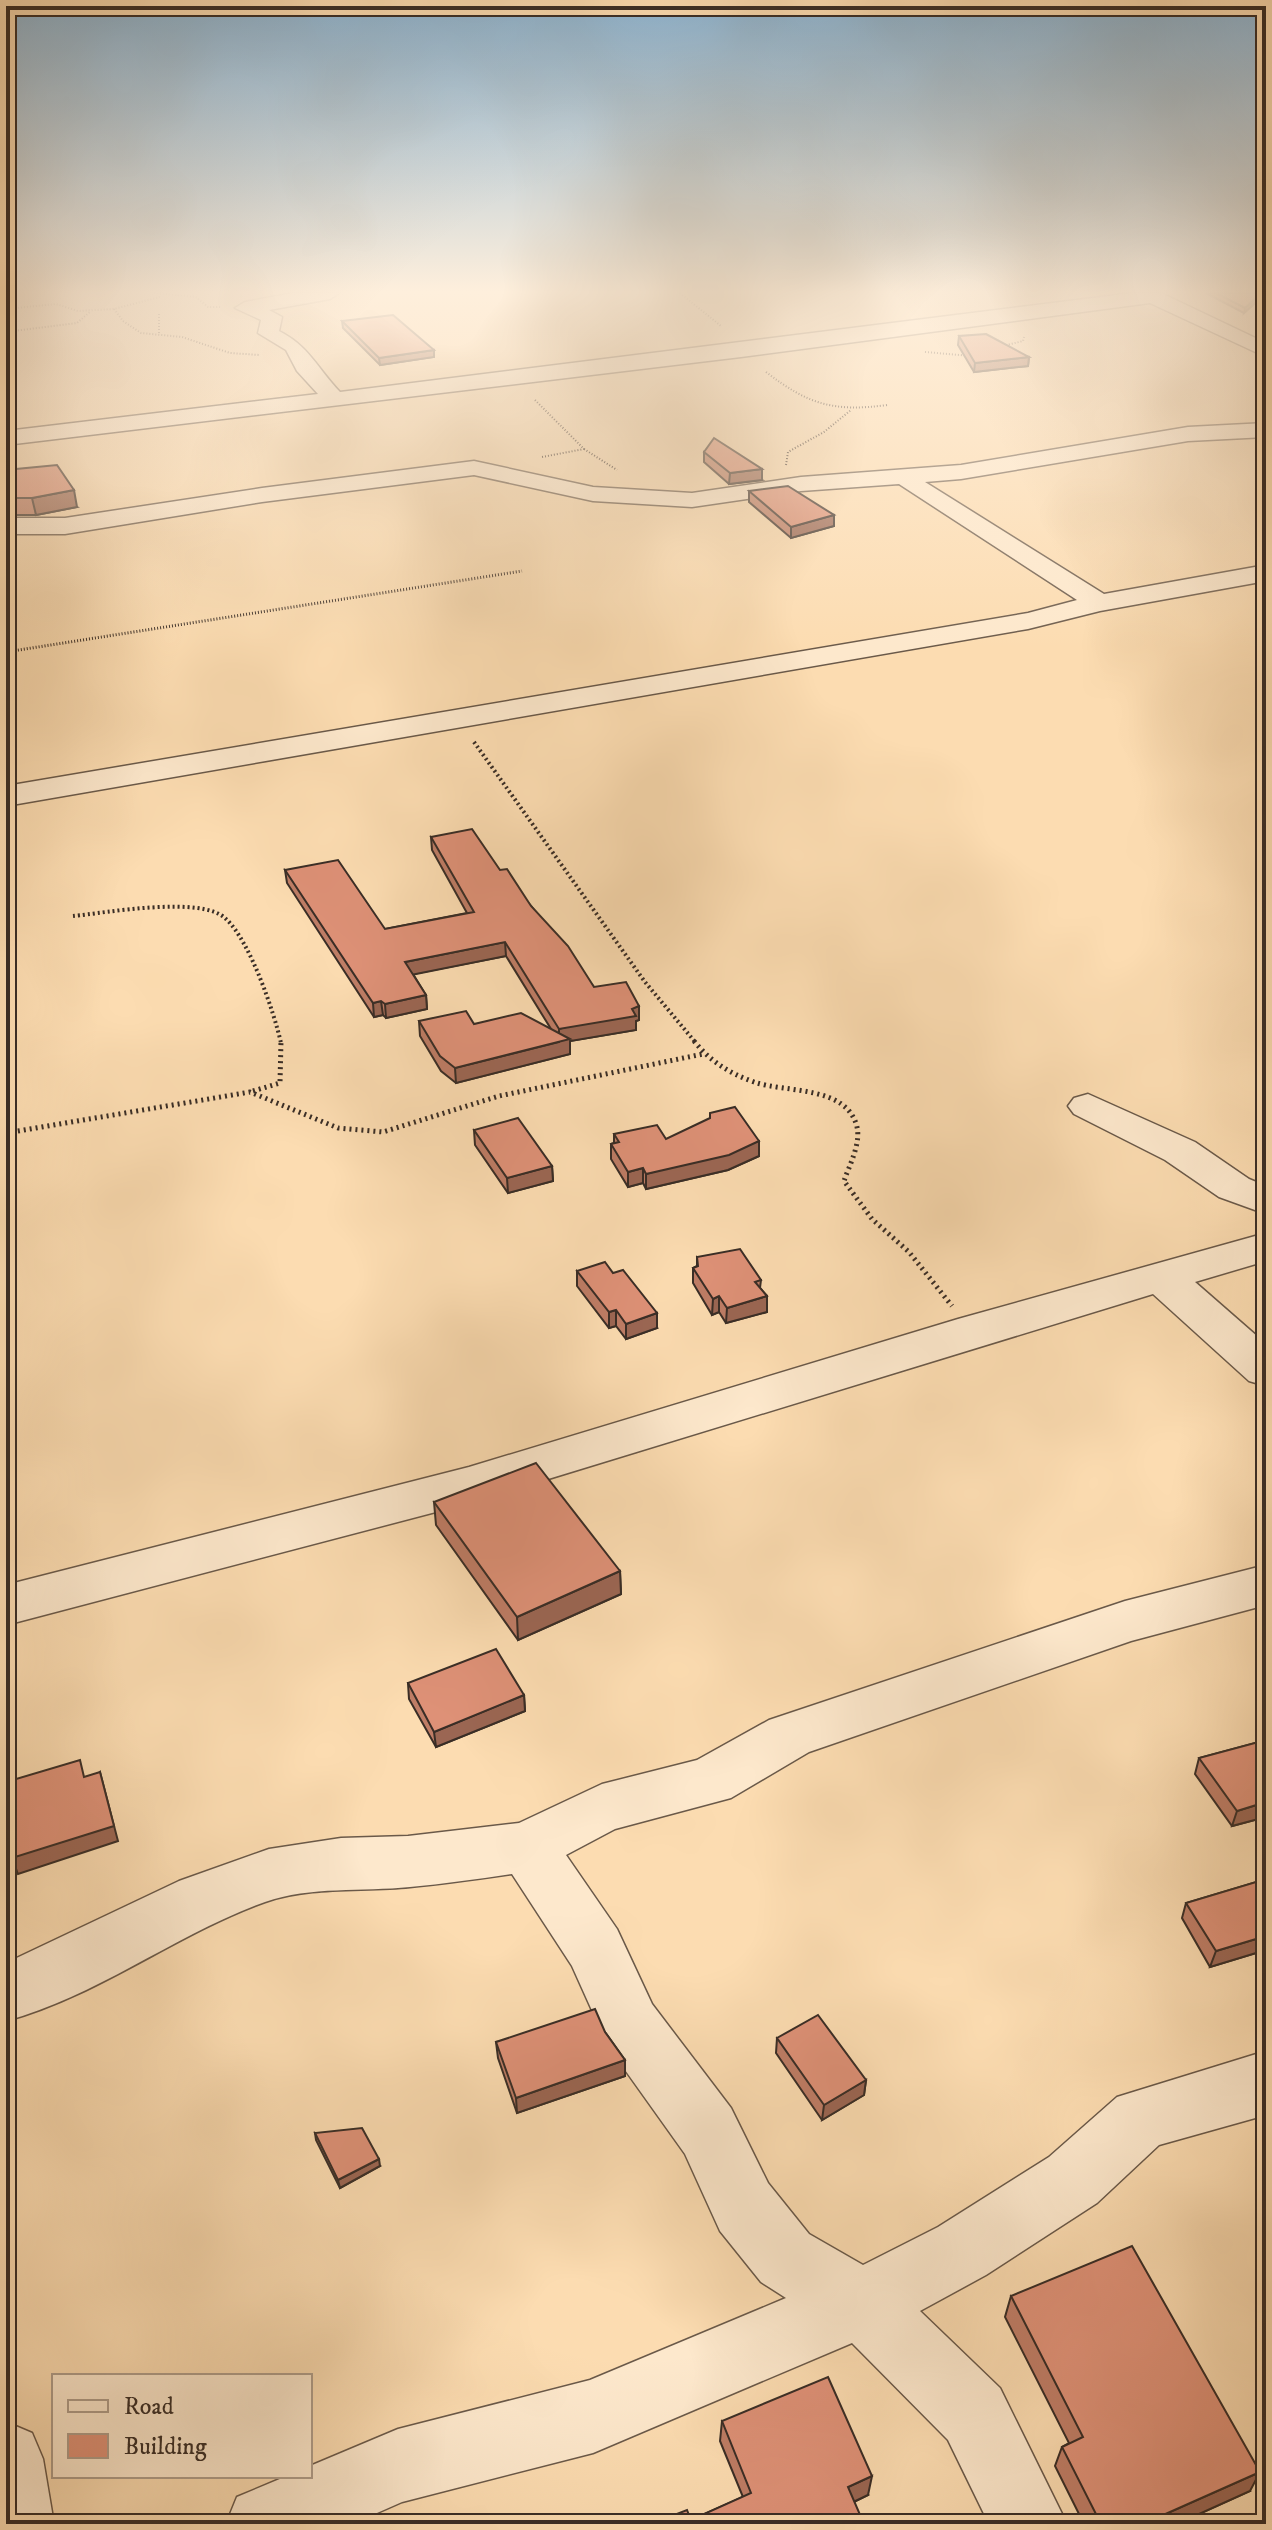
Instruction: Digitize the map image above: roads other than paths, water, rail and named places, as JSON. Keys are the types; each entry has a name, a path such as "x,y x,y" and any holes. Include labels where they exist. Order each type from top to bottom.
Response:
{"street":[{"path":"6,438 233,411"},
{"path":"6,525 32,528 474,468 593,494 692,500 801,484 1046,461 1188,434 1266,430"},
{"path":"904,476 940,504 1100,603"},
{"path":"6,796 404,729 452,717 1028,621 1100,603 1266,573"},
{"path":"1088,1106 1180,1151 1225,1182 1266,1201"},
{"path":"6,1605 470,1485 974,1330 1266,1247"},
{"path":"1162,1277 1266,1370"},
{"path":"6,1992 29,1986 200,1900 269,1875 341,1864 408,1862 527,1847 602,1808 711,1781 803,1731 1125,1622 1266,1585"},
{"path":"527,1847 595,1948 630,2025 708,2131 744,2207 785,2258 862,2304 974,2414 1029,2524"},
{"path":"264,2524 398,2466 593,2416 729,2356 862,2304 962,2251 1073,2180 1140,2119 1256,2088 1266,2082"},
{"path":"6,2459 16,2524"}]}
